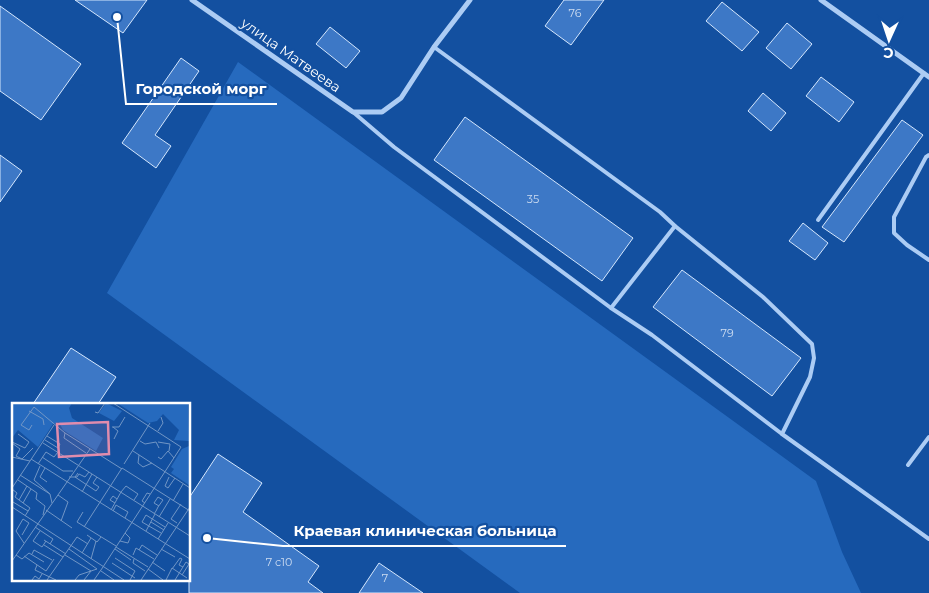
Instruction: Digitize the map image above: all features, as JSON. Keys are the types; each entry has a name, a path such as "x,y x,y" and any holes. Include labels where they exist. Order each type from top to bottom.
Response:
{"street":[{"name":"улица Матвеева","path":"192,0 353,112"},
{"path":"353,112 382,112 401,98 434,47 470,0"},
{"path":"821,0 927,75"}],"lane":[{"path":"434,47 660,212 763,297 812,344 814,358 810,377 782,434"},
{"path":"818,220 927,75"},
{"path":"353,112 394,147 611,308 652,335 782,434 929,539"},
{"path":"929,156 926,157 894,217 894,233 907,245 929,260"},
{"path":"611,308 675,226"},
{"path":"908,465 929,437"}],"shaded area":[{"path":"238,62 816,481 842,552 861,593 520,593 107,293"}],"building":[{"path":"75,0 147,0 123,33"},
{"path":"564,0 604,0 571,45 545,26"},
{"path":"722,2 759,32 742,51 706,21"},
{"path":"0,6 81,64 41,120 0,91"},
{"path":"787,23 812,44 791,69 766,48"},
{"path":"330,27 360,51 346,68 316,44"},
{"path":"181,58 199,71 155,135 171,146 156,168 122,143"},
{"path":"821,77 854,102 839,122 806,96"},
{"path":"763,93 786,113 771,131 748,111"},
{"path":"465,117 633,238 602,281 434,160"},
{"path":"902,120 923,135 844,242 822,227"},
{"path":"0,155 22,171 0,202"},
{"path":"803,223 828,243 815,260 789,241"},
{"path":"682,270 801,358 772,396 653,307"},
{"path":"71,348 116,377 99,403 34,403"},
{"path":"218,454 262,483 243,512 319,566 308,582 323,593 189,593 190,496"},
{"path":"379,563 423,593 359,593"}],"place":[{"name":"Городской морг","path":"117,17"},
{"name":"Краевая клиническая больница","path":"207,538"}]}
